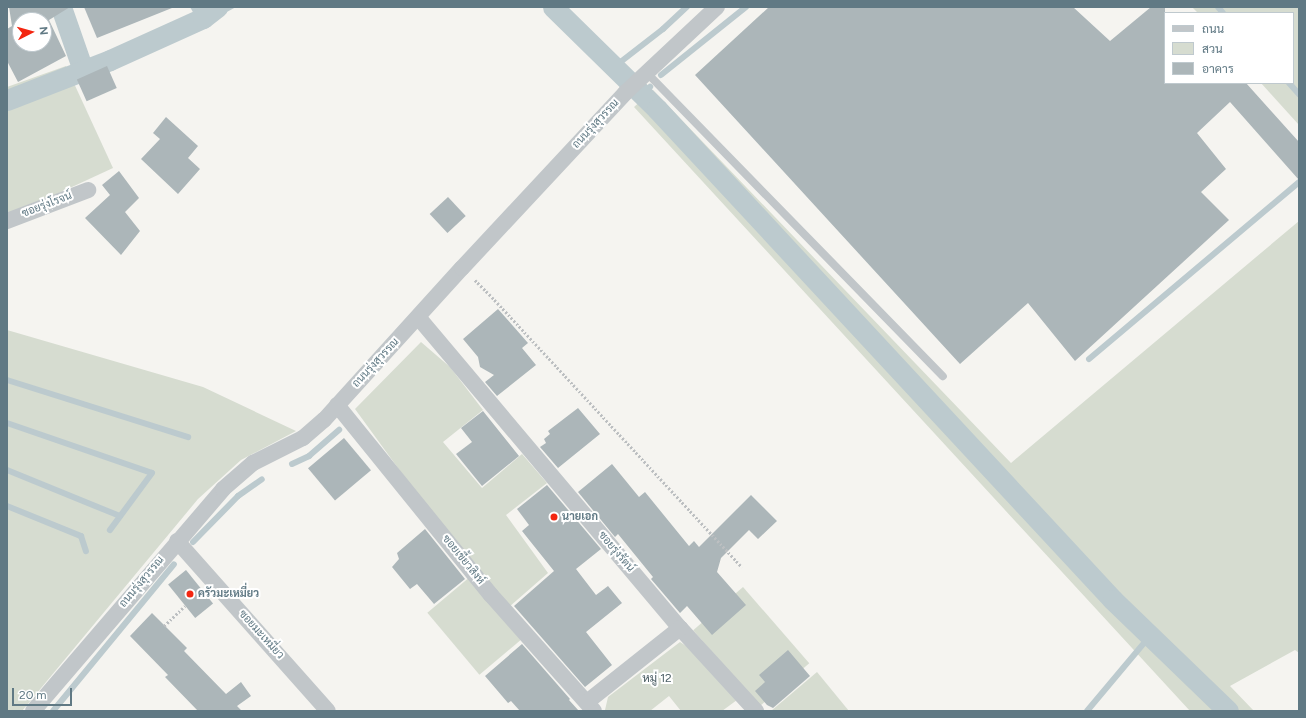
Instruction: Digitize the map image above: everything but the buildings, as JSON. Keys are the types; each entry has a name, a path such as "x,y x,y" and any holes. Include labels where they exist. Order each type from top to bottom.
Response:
{"street":[{"name":"ถนนรุ่งสุวรรณ","path":"33,711 223,489 253,463 303,438 324,420 462,268 625,93 717,7"},
{"name":"ซอยรุ่งโรจน์","path":"7,221 88,190"},
{"name":"ซอยรุ่งรัตน์","path":"418,317 680,628 756,711"},
{"name":"ซอยเขี้ยวสิงห์","path":"337,405 491,595 590,707"},
{"name":"ซอยมะเหมี่ยว","path":"177,541 328,711"},
{"path":"590,707 680,628"}],"lane":[{"path":"646,72 943,376"}],"path":[{"path":"462,268 492,297 742,567"},
{"path":"164,626 185,606"}],"green space":[{"path":"1192,7 1299,7 1299,125 1262,84 1294,84 1294,12 1197,12"},
{"path":"66,66 113,168 7,217 7,87"},
{"path":"653,90 1011,463 1299,221 1299,653 1295,650 1230,686 1254,711 1190,711 634,107"},
{"path":"7,330 203,387 296,431 241,460 198,499 22,711 7,711"},
{"path":"421,342 450,367 483,410 443,442 482,488 522,454 547,483 506,515 548,573 509,607 422,501 355,409"},
{"path":"471,576 523,638 479,675 427,613"},
{"path":"743,587 809,663 759,707 693,630"},
{"path":"680,642 700,655 737,700 722,711 681,711 669,696 650,711 605,710 608,697"},
{"path":"817,672 849,711 771,711"}],"shaded area":[{"path":"190,7 236,7 201,26"}],"waterway":[{"path":"61,7 83,70"},
{"path":"7,100 110,60 203,18 217,7"},
{"path":"553,7 657,109 1113,600 1228,711"},
{"path":"614,67 663,29 687,7"},
{"path":"661,75 746,7"},
{"path":"1218,7 1222,12"},
{"path":"1290,84 1299,94"},
{"path":"643,95 650,87"},
{"path":"1089,359 1299,182"},
{"path":"7,380 188,437"},
{"path":"7,423 152,473 110,530"},
{"path":"292,464 309,456 339,430"},
{"path":"7,470 120,516"},
{"path":"193,542 238,496 262,479"},
{"path":"7,506 81,536 86,551"},
{"path":"53,711 174,564"},
{"path":"1087,711 1150,636"}],"place":[{"name":"นายเอก","path":"554,517"},
{"name":"ครัวมะเหมี่ยว","path":"190,594"}],"district":[{"name":"หมู่ 12","path":"657,679"}]}
